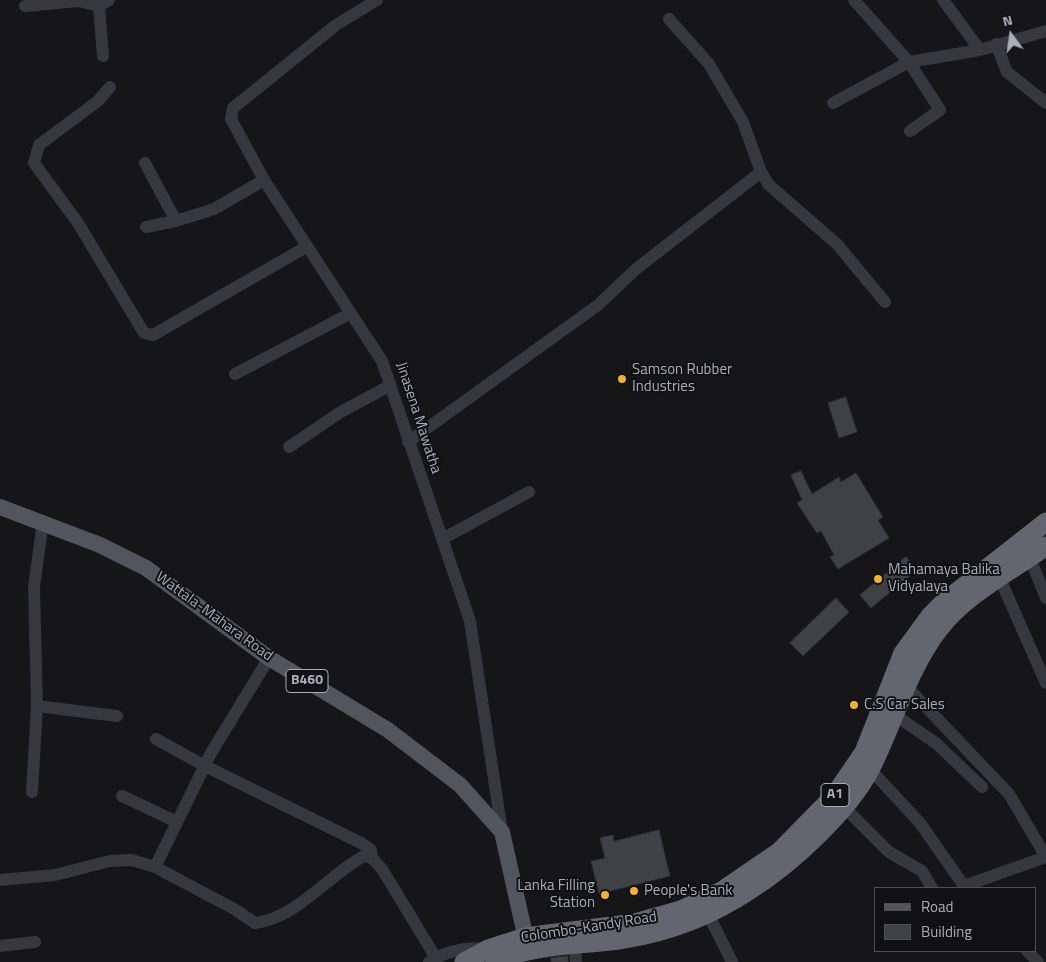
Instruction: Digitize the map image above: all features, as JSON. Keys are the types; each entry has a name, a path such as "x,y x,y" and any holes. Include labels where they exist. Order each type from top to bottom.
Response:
{"highway":[{"name":"Colombo-Kandy Road","path":"464,962 495,958 527,944 635,923 674,912 700,902 740,879 780,851 839,802 864,752 903,653 930,616 944,602 1046,522"},
{"name":"Colombo-Kandy Road","path":"527,944 576,953 648,934 708,914 750,890 780,868 870,769 906,686 925,648 941,627 966,600 1046,546"}],"main road":[{"name":"Wattala-Mahara Road","path":"0,507 43,521 100,545 146,568 268,658 395,736 460,785 502,832 527,944"}],"street":[{"name":"Jinasena Mawatha","path":"377,0 336,25 233,108 231,119 264,180 382,361 470,621 502,832"},
{"path":"854,0 909,62 940,110 910,131"},
{"path":"943,0 980,50"},
{"path":"25,6 79,1 104,3 103,56"},
{"path":"669,19 714,73 743,122 761,172 769,185 837,244 885,302"},
{"path":"833,103 909,62 980,50 1046,31"},
{"path":"996,44 1007,72 1046,103"},
{"path":"110,87 98,101 39,145 34,163 78,222 144,333 153,335 306,247"},
{"path":"145,163 176,221"},
{"path":"408,442 598,305 636,268 761,172"},
{"path":"146,227 176,221 214,209 264,180"},
{"path":"235,374 351,313"},
{"path":"289,447 339,413 389,386"},
{"path":"442,538 528,492"},
{"path":"32,792 37,706 34,588 43,521"},
{"path":"1030,558 1046,598"},
{"path":"1000,578 1046,683"},
{"path":"155,868 204,766 268,658"},
{"path":"870,769 920,823 964,886 1046,857 1009,794 906,686"},
{"path":"37,706 117,716"},
{"path":"895,715 937,744 982,787"},
{"path":"156,739 204,766 363,844 371,850 372,858 414,918 432,960 469,947 495,958"},
{"path":"122,796 177,822"},
{"path":"839,802 889,852 922,871 931,887"},
{"path":"0,880 55,876 110,861 132,860 155,868 236,910 255,923 272,921 354,862 364,856 372,858"},
{"path":"708,914 732,962"},
{"path":"0,946 35,942"},
{"path":"1028,952 1038,962"}],"building":[{"path":"846,397 857,432 839,438 828,403"},
{"path":"801,471 812,494 839,477 841,482 856,473 883,517 878,520 889,538 838,569 830,557 834,555 821,531 817,533 797,503 802,500 791,475"},
{"path":"906,557 917,570 871,608 860,595"},
{"path":"836,598 849,612 803,656 790,643"},
{"path":"659,830 670,876 599,894 591,861 605,858 600,838 613,835 614,841"},
{"path":"568,956 568,962 551,962 551,958"}],"place":[{"name":"Samson Rubber Industries","path":"622,379"},
{"name":"Mahamaya Balika Vidyalaya","path":"878,579"},
{"name":"C.S Car Sales","path":"854,705"},
{"name":"People's Bank","path":"634,891"},
{"name":"Lanka Filling Station","path":"605,895"}]}
